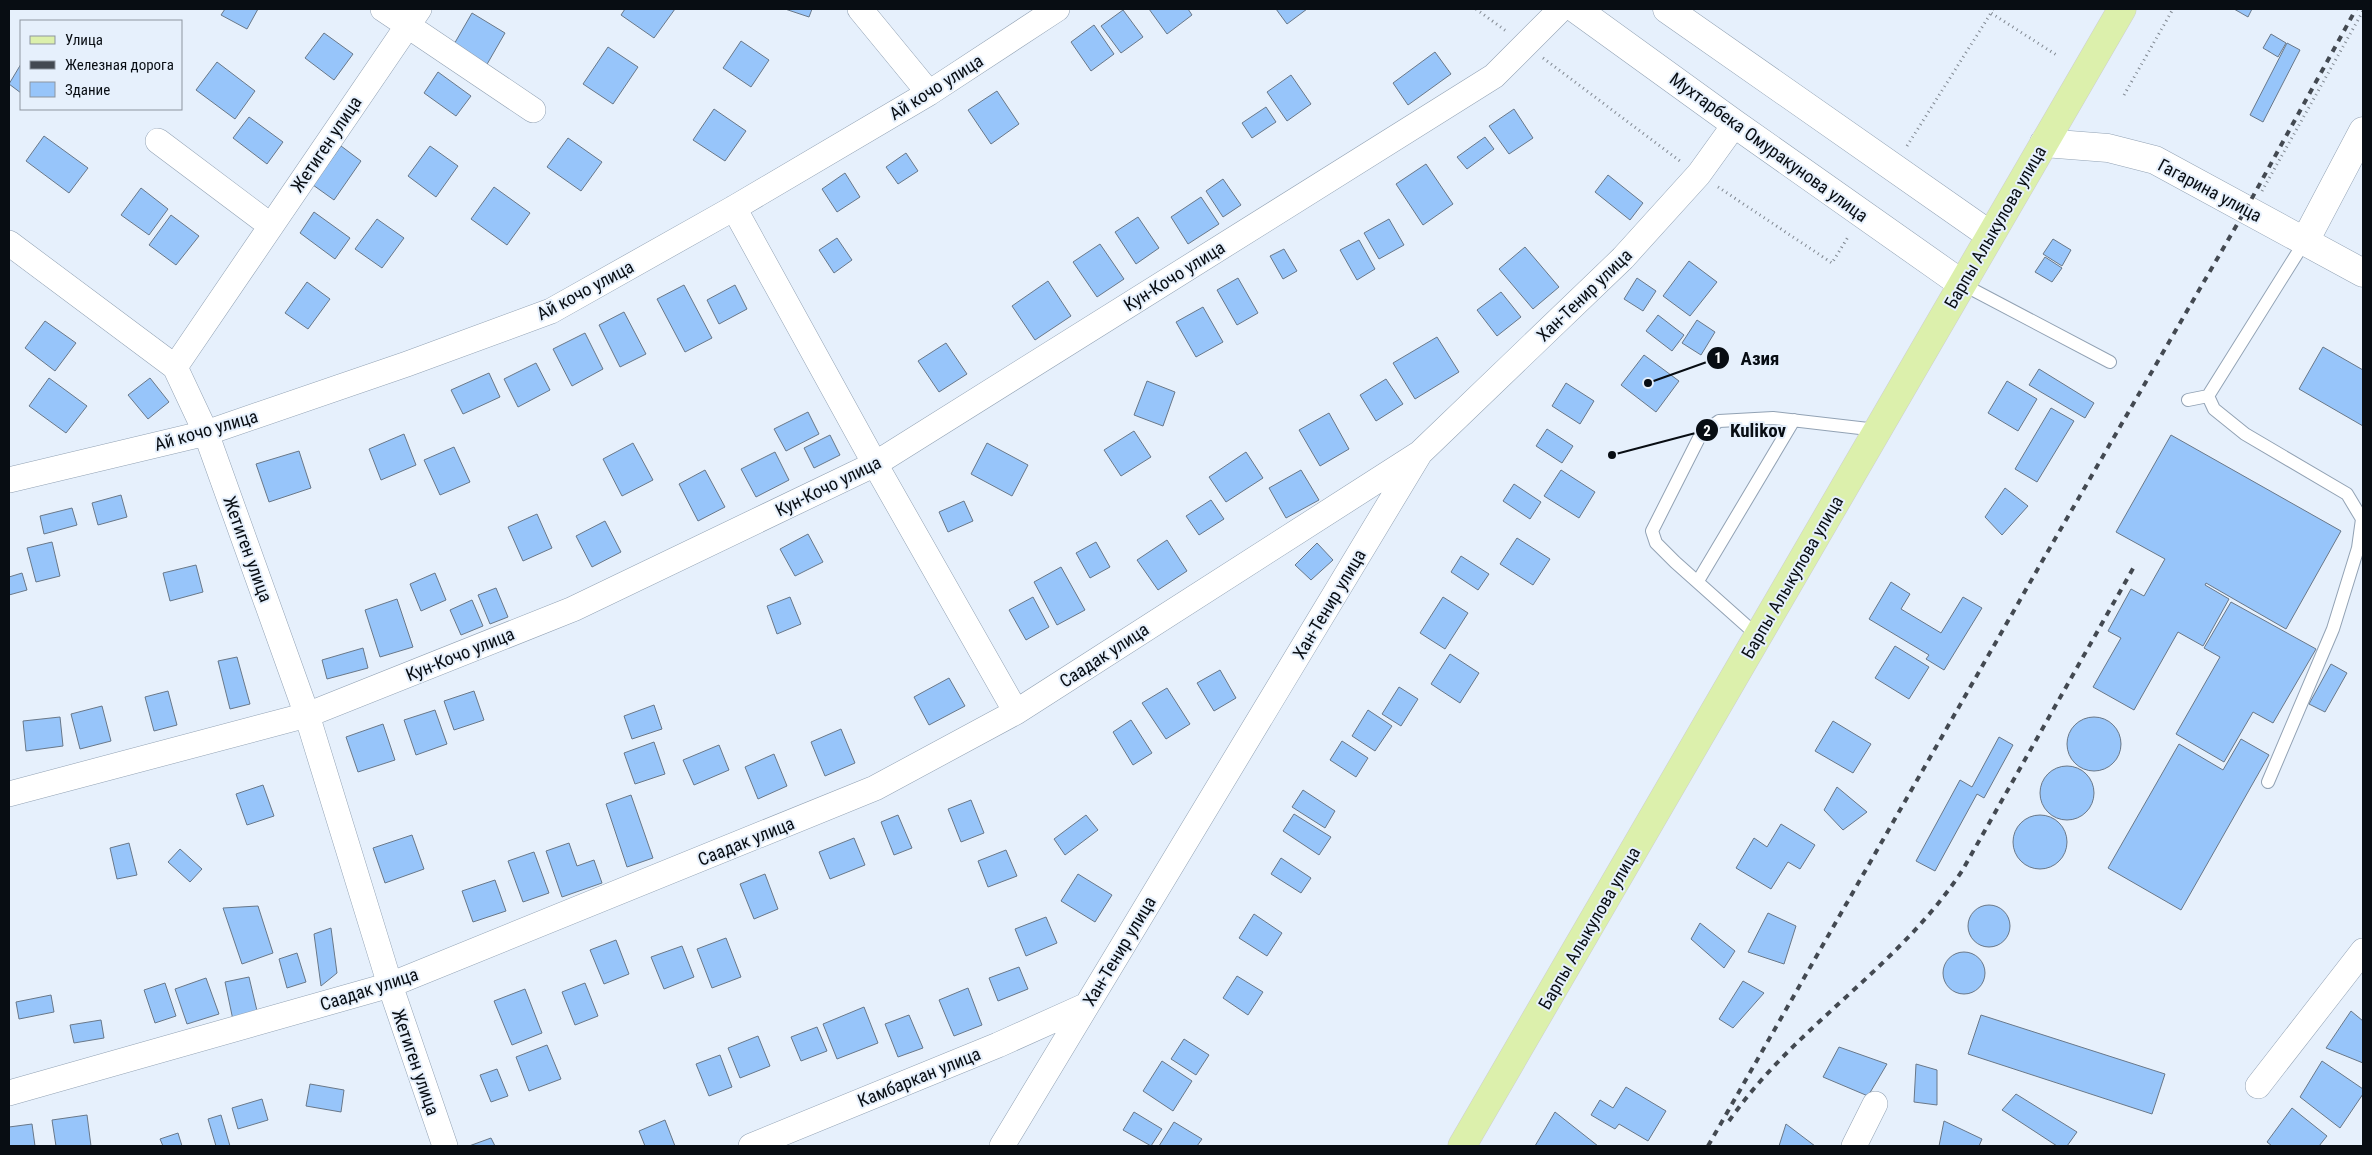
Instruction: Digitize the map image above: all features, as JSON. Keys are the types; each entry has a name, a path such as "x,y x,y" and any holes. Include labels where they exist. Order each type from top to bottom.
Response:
{"main road":[{"name":"Мухтарбека Омуракунова улица","path":"1576,9 1962,284"},
{"path":"1667,9 1990,235"},
{"name":"Барпы Алыкулова улица","path":"1462,1146 2122,9"},
{"path":"2305,241 2363,131"},
{"name":"Гагарина улица","path":"2044,143 2108,148 2154,160 2251,211 2363,274"}],"street":[{"path":"383,9 414,17 533,110"},
{"path":"860,9 929,93"},
{"name":"Ай кочо улица","path":"9,480 206,433 407,364 551,311 734,208 929,93 1057,9"},
{"name":"Кун-Кочо улица","path":"9,794 307,715 573,609 875,464 1494,76 1561,9"},
{"name":"Жетиген улица","path":"414,17 175,367 206,433 307,715 390,985 445,1146"},
{"name":"Хан-Тенир улица","path":"1002,1146 1420,453 1623,258 1699,174 1735,124"},
{"path":"158,141 271,226"},
{"path":"734,208 875,464 1016,712"},
{"path":"9,243 175,367"},
{"name":"Саадак улица","path":"9,1093 390,985 875,788 1016,712 1420,453"},
{"path":"2258,1086 2363,951"},
{"name":"Камбаркан улица","path":"751,1146 998,1045 1087,1005"},
{"path":"1854,1146 1875,1104"}],"lane":[{"path":"2188,400 2208,396 2305,241"},
{"path":"1962,284 2110,362"},
{"path":"2208,396 2214,408 2245,434 2347,494 2362,519 2358,548 2333,629 2268,782"},
{"path":"1758,636 1656,543 1652,531 1701,434 1719,421 1773,418 1878,430"},
{"path":"1698,581 1794,420"}],"path":[{"path":"1476,9 1699,174 1832,263 1848,237"},
{"path":"1906,148 1993,9"},
{"path":"2124,95 2173,9"},
{"path":"2251,211 2363,11"},
{"path":"1991,13 2058,56"}],"building":[{"path":"225,9 258,9 247,29 221,15"},
{"path":"625,9 675,9 654,38 621,15"},
{"path":"785,9 812,9 809,17"},
{"path":"1149,9 1188,9 1192,15 1167,34"},
{"path":"1276,9 1307,9 1287,24"},
{"path":"2234,9 2252,9 2248,17"},
{"path":"1123,10 1143,37 1121,53 1101,26"},
{"path":"472,13 505,33 486,66 453,46"},
{"path":"1094,25 1114,54 1091,71 1071,42"},
{"path":"324,33 353,54 334,80 305,58"},
{"path":"2271,34 2286,43 2278,57 2263,48"},
{"path":"741,41 769,60 751,87 723,68"},
{"path":"2287,43 2300,50 2263,122 2250,115"},
{"path":"608,47 638,67 613,104 583,84"},
{"path":"1435,52 1451,74 1408,105 1393,83"},
{"path":"217,62 255,91 235,119 196,90"},
{"path":"20,66 20,92 9,84"},
{"path":"438,72 471,96 456,116 424,93"},
{"path":"1291,75 1311,104 1287,121 1267,92"},
{"path":"997,91 1019,124 991,144 968,110"},
{"path":"1266,107 1276,122 1252,138 1242,123"},
{"path":"714,109 746,131 725,161 693,140"},
{"path":"1514,109 1533,138 1509,154 1489,126"},
{"path":"249,117 283,142 267,164 233,138"},
{"path":"44,136 88,168 69,193 26,161"},
{"path":"1485,137 1494,149 1467,169 1457,157"},
{"path":"568,138 602,162 581,191 547,167"},
{"path":"341,146 361,161 334,200 313,185"},
{"path":"430,146 458,166 436,197 408,176"},
{"path":"906,153 918,171 898,184 886,167"},
{"path":"1426,164 1453,204 1423,225 1396,184"},
{"path":"845,173 860,197 837,212 822,189"},
{"path":"1608,175 1643,203 1630,220 1595,192"},
{"path":"1223,179 1241,205 1223,217 1206,191"},
{"path":"494,187 530,213 507,245 471,219"},
{"path":"141,188 168,209 149,235 121,215"},
{"path":"1201,197 1219,224 1188,244 1171,217"},
{"path":"314,212 350,238 335,259 300,233"},
{"path":"171,215 199,236 176,265 149,245"},
{"path":"1138,217 1159,248 1136,264 1115,232"},
{"path":"377,219 404,238 382,268 355,249"},
{"path":"1389,219 1404,245 1379,259 1364,233"},
{"path":"837,238 852,260 834,273 819,250"},
{"path":"2053,239 2071,250 2062,266 2043,254"},
{"path":"1359,240 1375,269 1357,280 1340,250"},
{"path":"1100,244 1124,279 1097,297 1073,262"},
{"path":"1525,247 1559,287 1533,309 1499,269"},
{"path":"1284,249 1297,271 1283,279 1270,256"},
{"path":"2045,257 2062,268 2052,282 2035,272"},
{"path":"1689,261 1717,282 1690,316 1663,296"},
{"path":"1238,278 1258,313 1237,325 1217,290"},
{"path":"1637,278 1656,291 1643,311 1624,299"},
{"path":"1048,281 1071,316 1035,340 1012,306"},
{"path":"307,282 330,299 308,329 285,313"},
{"path":"684,285 712,338 685,352 657,299"},
{"path":"735,285 747,309 719,324 707,300"},
{"path":"1501,292 1521,317 1497,336 1477,310"},
{"path":"1203,307 1223,342 1196,357 1176,322"},
{"path":"624,312 646,354 620,367 599,325"},
{"path":"1658,315 1684,335 1672,351 1646,331"},
{"path":"1697,320 1715,332 1701,355 1682,343"},
{"path":"45,321 76,343 55,371 25,348"},
{"path":"585,333 603,369 572,386 553,349"},
{"path":"1437,337 1459,372 1415,399 1393,363"},
{"path":"946,343 967,374 939,392 918,361"},
{"path":"2323,347 2363,370 2363,426 2299,389"},
{"path":"1644,355 1679,381 1656,412 1621,385"},
{"path":"536,363 550,390 518,407 504,379"},
{"path":"2039,369 2094,403 2085,418 2029,385"},
{"path":"489,373 500,397 463,414 451,390"},
{"path":"49,378 87,406 66,433 29,406"},
{"path":"150,378 169,402 148,419 128,395"},
{"path":"1386,379 1403,404 1376,421 1360,395"},
{"path":"1147,381 1175,392 1163,426 1134,415"},
{"path":"2007,381 2037,399 2018,431 1988,413"},
{"path":"1566,383 1594,401 1580,424 1552,406"},
{"path":"2051,408 2074,421 2037,482 2015,469"},
{"path":"808,412 819,434 786,451 774,429"},
{"path":"1329,413 1349,449 1320,466 1299,430"},
{"path":"1547,429 1573,446 1562,463 1536,446"},
{"path":"1134,431 1151,457 1121,476 1104,450"},
{"path":"404,434 416,465 381,480 369,449"},
{"path":"830,435 840,455 814,468 804,448"},
{"path":"2171,435 2341,531 2286,629 2206,583 2205,585 2229,599 2203,646 2178,632 2134,710 2093,687 2121,638 2108,631 2131,589 2144,596 2165,559 2116,532"},
{"path":"633,443 653,480 622,496 603,459"},
{"path":"987,443 1028,465 1012,496 971,474"},
{"path":"454,447 470,482 440,495 424,460"},
{"path":"299,451 311,488 269,502 256,464"},
{"path":"775,452 789,480 756,497 741,469"},
{"path":"1246,452 1263,478 1226,502 1209,477"},
{"path":"705,470 725,507 698,521 679,484"},
{"path":"1301,470 1319,500 1286,518 1269,488"},
{"path":"1561,470 1595,492 1579,518 1544,496"},
{"path":"1514,484 1541,502 1530,519 1503,501"},
{"path":"2005,488 2028,506 2002,535 1985,517"},
{"path":"121,495 127,517 98,525 92,503"},
{"path":"1211,500 1224,519 1199,535 1186,516"},
{"path":"964,501 973,521 948,532 939,512"},
{"path":"72,508 77,525 44,534 40,516"},
{"path":"537,514 552,548 523,561 508,527"},
{"path":"605,521 621,552 592,567 576,536"},
{"path":"808,534 823,562 795,576 780,549"},
{"path":"1517,538 1550,559 1533,585 1500,564"},
{"path":"1167,540 1187,571 1158,590 1137,560"},
{"path":"52,542 60,576 36,582 27,548"},
{"path":"1096,542 1110,567 1090,578 1076,553"},
{"path":"1317,543 1333,560 1311,580 1295,565"},
{"path":"1461,556 1489,574 1478,590 1451,572"},
{"path":"196,565 203,592 170,601 163,573"},
{"path":"1061,567 1085,610 1057,625 1034,582"},
{"path":"22,573 27,590 9,595 9,577"},
{"path":"435,573 446,600 421,611 410,584"},
{"path":"1891,582 1910,594 1901,609 1941,633 1963,597 1982,608 1944,670 1926,659 1929,655 1869,619"},
{"path":"496,588 508,617 490,624 478,595"},
{"path":"790,597 801,624 777,634 767,606"},
{"path":"1033,597 1049,627 1026,640 1009,610"},
{"path":"1443,597 1468,613 1445,649 1420,633"},
{"path":"397,599 413,647 380,657 365,610"},
{"path":"472,600 483,626 461,635 450,610"},
{"path":"2231,602 2316,649 2273,723 2253,712 2224,762 2176,734 2220,657 2204,648"},
{"path":"1895,646 1929,667 1909,699 1875,678"},
{"path":"363,648 368,668 327,679 322,660"},
{"path":"1450,654 1479,673 1460,703 1431,684"},
{"path":"237,657 250,704 230,709 218,661"},
{"path":"2331,664 2347,673 2325,712 2309,704"},
{"path":"1220,670 1236,698 1214,711 1197,683"},
{"path":"949,678 965,706 929,725 914,697"},
{"path":"1399,687 1418,699 1401,726 1382,714"},
{"path":"1167,688 1190,724 1166,739 1142,703"},
{"path":"168,691 177,725 154,731 145,697"},
{"path":"474,691 484,720 454,730 444,701"},
{"path":"654,705 662,729 632,739 624,716"},
{"path":"102,706 111,741 80,749 71,714"},
{"path":"435,710 447,744 416,755 404,720"},
{"path":"1368,710 1392,726 1375,751 1352,736"},
{"path":"60,717 63,746 26,751 23,721"},
{"path":"2094,717 2104,719 2113,725 2119,734 2121,744 2119,754 2113,763 2104,769 2094,771 2084,769 2075,763 2069,754 2067,744 2069,734 2075,725 2084,719"},
{"path":"1131,720 1152,753 1133,765 1113,732"},
{"path":"1833,721 1871,744 1853,773 1815,751"},
{"path":"383,724 395,760 358,772 346,737"},
{"path":"841,729 855,763 825,776 811,742"},
{"path":"1999,737 2013,745 1984,798 1977,794 1935,871 1916,861 1960,780 1972,787"},
{"path":"2241,739 2269,755 2181,910 2108,868 2179,744 2223,770"},
{"path":"1342,741 1368,758 1356,777 1330,760"},
{"path":"654,742 665,774 635,784 624,753"},
{"path":"719,745 729,770 694,785 683,760"},
{"path":"774,754 787,786 758,799 745,767"},
{"path":"2067,766 2077,768 2086,774 2092,783 2094,793 2092,803 2086,812 2077,818 2067,820 2057,818 2048,812 2042,803 2040,793 2042,783 2048,774 2057,768"},
{"path":"263,785 274,816 247,825 236,794"},
{"path":"1837,787 1867,812 1843,830 1824,810"},
{"path":"1303,790 1335,811 1325,828 1292,807"},
{"path":"631,795 653,858 627,867 606,804"},
{"path":"971,800 984,833 961,842 948,809"},
{"path":"1294,814 1331,837 1319,855 1283,831"},
{"path":"898,815 912,848 894,855 881,822"},
{"path":"1086,815 1098,830 1065,855 1054,839"},
{"path":"2040,815 2050,817 2059,823 2065,832 2067,842 2065,852 2059,861 2050,867 2040,869 2030,867 2021,861 2015,852 2013,842 2015,832 2021,823 2030,817"},
{"path":"1781,824 1815,845 1800,869 1788,862 1771,889 1736,868 1754,838 1767,847"},
{"path":"412,835 424,869 385,883 373,848"},
{"path":"854,838 865,865 830,879 819,852"},
{"path":"129,843 137,875 117,879 110,848"},
{"path":"569,843 577,866 594,860 602,883 562,897 546,851"},
{"path":"180,849 202,869 190,882 168,862"},
{"path":"1006,850 1017,876 988,887 978,861"},
{"path":"534,852 549,893 523,902 508,861"},
{"path":"1281,858 1311,878 1301,893 1271,874"},
{"path":"765,874 778,909 754,919 740,884"},
{"path":"1078,874 1112,895 1095,922 1061,901"},
{"path":"495,880 506,911 473,922 462,891"},
{"path":"1993,905 2001,908 2007,914 2010,926 2007,938 2001,944 1985,947 1977,944 1971,938 1968,922 1971,914 1977,908"},
{"path":"258,906 273,953 242,964 223,908"},
{"path":"1768,913 1796,926 1784,964 1748,952"},
{"path":"1254,914 1282,933 1267,956 1239,938"},
{"path":"1046,917 1057,943 1026,956 1015,929"},
{"path":"1700,923 1735,951 1724,968 1691,939"},
{"path":"331,928 337,973 321,986 314,934"},
{"path":"726,938 741,977 712,988 697,949"},
{"path":"616,940 629,974 604,984 590,950"},
{"path":"682,946 694,977 664,989 651,957"},
{"path":"1968,952 1976,955 1982,961 1985,973 1982,985 1976,991 1960,994 1952,991 1946,985 1943,969 1946,961 1952,955"},
{"path":"297,953 306,982 287,988 279,959"},
{"path":"1019,967 1028,989 998,1001 989,978"},
{"path":"1237,976 1263,992 1248,1015 1223,998"},
{"path":"249,977 258,1015 233,1020 225,982"},
{"path":"206,978 219,1014 187,1024 175,989"},
{"path":"1743,981 1764,993 1733,1028 1719,1019"},
{"path":"165,983 176,1016 155,1023 144,990"},
{"path":"585,983 598,1016 575,1025 562,992"},
{"path":"968,988 982,1025 954,1036 939,1000"},
{"path":"525,989 542,1033 512,1045 494,1001"},
{"path":"51,995 54,1012 19,1019 16,1002"},
{"path":"864,1007 878,1043 837,1059 823,1024"},
{"path":"2351,1011 2363,1021 2363,1063 2326,1048"},
{"path":"909,1015 923,1048 898,1057 885,1024"},
{"path":"1981,1015 2165,1074 2152,1114 1968,1054"},
{"path":"101,1020 104,1038 74,1043 70,1025"},
{"path":"817,1027 827,1051 801,1061 791,1037"},
{"path":"758,1036 770,1066 740,1078 728,1048"},
{"path":"1184,1039 1209,1055 1196,1075 1171,1059"},
{"path":"547,1045 561,1079 529,1091 516,1057"},
{"path":"1839,1047 1887,1064 1868,1096 1823,1077"},
{"path":"720,1055 732,1087 709,1096 696,1064"},
{"path":"1162,1061 1192,1081 1173,1111 1143,1091"},
{"path":"2322,1061 2363,1089 2363,1094 2340,1128 2300,1097"},
{"path":"1916,1064 1937,1070 1937,1105 1914,1102"},
{"path":"497,1069 508,1096 491,1102 480,1075"},
{"path":"310,1084 344,1090 341,1112 306,1106"},
{"path":"1626,1087 1666,1111 1648,1141 1619,1124 1615,1129 1591,1115 1600,1100 1613,1108"},
{"path":"2016,1094 2077,1132 2067,1146 2057,1146 2002,1110"},
{"path":"262,1099 268,1120 238,1129 232,1108"},
{"path":"2292,1108 2327,1136 2319,1146 2272,1146 2267,1142"},
{"path":"1134,1112 1162,1129 1151,1146 1123,1130"},
{"path":"1555,1112 1598,1146 1535,1146"},
{"path":"87,1115 91,1146 56,1146 52,1120"},
{"path":"221,1115 230,1146 216,1146 208,1119"},
{"path":"665,1120 675,1146 645,1146 639,1131"},
{"path":"1944,1121 1982,1139 1979,1146 1939,1146"},
{"path":"1174,1122 1202,1139 1197,1146 1159,1146"},
{"path":"32,1124 35,1146 9,1146 9,1127"},
{"path":"1786,1124 1815,1146 1779,1146"},
{"path":"178,1133 182,1146 163,1146 160,1139"},
{"path":"491,1138 495,1146 469,1146"}],"railway":[{"path":"1708,1146 2246,209 2356,9"},
{"path":"1729,1121 1755,1087 1784,1056 1907,938 1936,906 1962,871 2135,565"}],"place":[{"name":"Азия","path":"1648,383"},
{"name":"Kulikov","path":"1612,455"}]}
